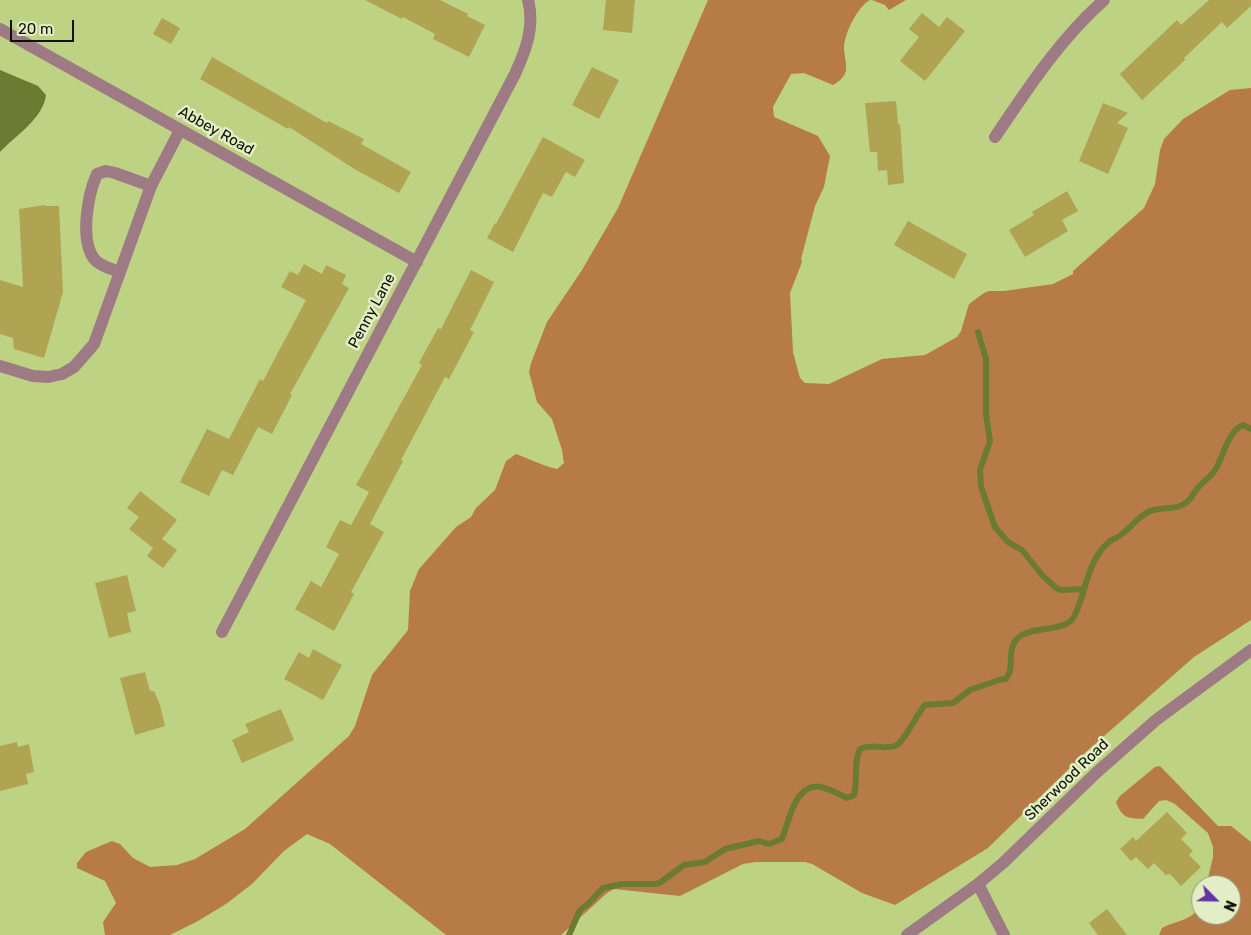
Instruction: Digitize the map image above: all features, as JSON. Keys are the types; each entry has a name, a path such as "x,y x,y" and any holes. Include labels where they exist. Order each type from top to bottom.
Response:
{"street":[{"name":"Penny Lane","path":"222,632 516,74 528,40 531,21 528,0"},
{"path":"994,137 1039,72 1089,14 1104,0"},
{"name":"Abbey Road","path":"0,29 417,262"},
{"path":"0,366 33,376 48,377 62,374 74,367 94,344 151,186 180,130"},
{"path":"120,272 106,267 95,260 90,249 86,233 88,203 92,185 97,174 106,171 151,186"},
{"name":"Sherwood Road","path":"907,935 1004,864 1096,773 1156,720 1251,650"},
{"path":"978,884 1004,935"}],"shaded area":[{"path":"708,0 870,0 856,14 846,35 844,48 846,69 843,77 833,85 804,73 791,74 773,107 774,117 818,136 830,156 824,187 815,206 801,259 802,262 790,293 793,352 800,378 805,383 829,384 882,359 925,355 957,337 961,331 969,304 984,293 1053,284 1073,274 1073,271 1144,208 1155,184 1160,150 1164,139 1183,119 1230,90 1251,88 1251,620 1194,657 1087,751 988,848 895,905 862,893 812,864 805,862 756,862 743,864 680,896 614,889 607,893 561,935 446,935 330,844 307,834 284,851 252,884 226,904 170,935 105,935 103,922 116,903 105,881 77,868 77,863 86,852 112,841 120,844 133,858 150,867 177,865 195,859 245,829 349,736 355,726 372,675 408,630 410,591 419,569 456,527 471,517 476,508 495,490 506,461 516,454 557,469 564,463 552,419 537,402 529,372 531,363 547,322 582,270 618,208"},
{"path":"872,0 906,0 889,10 885,5"},
{"path":"0,70 38,86 46,95 40,112 0,152"},
{"path":"1160,766 1218,826 1231,826 1251,842 1251,935 1159,935 1162,928 1191,916 1191,925 1241,925 1241,875 1209,875 1213,857 1213,847 1208,833 1175,804 1166,800 1159,801 1143,819 1126,816 1120,811 1116,802 1120,796 1155,767"}],"building":[{"path":"365,0 440,0 485,25 469,57 433,39 435,34"},
{"path":"606,0 635,0 632,33 603,30"},
{"path":"1209,0 1251,0 1251,6 1227,28 1222,22 1142,100 1120,74 1177,20 1181,25"},
{"path":"922,13 939,27 947,17 965,31 925,81 900,61 919,37 909,29"},
{"path":"162,18 180,28 171,44 153,34"},
{"path":"212,57 327,123 328,121 364,139 361,144 411,172 399,193 356,170 289,127 288,129 200,79"},
{"path":"592,67 619,80 599,119 572,105"},
{"path":"896,101 898,124 900,124 904,183 888,185 887,170 878,171 877,152 870,152 865,103"},
{"path":"1103,103 1128,113 1117,123 1128,128 1108,174 1079,161"},
{"path":"543,137 585,160 575,177 566,172 552,197 543,193 513,252 487,238"},
{"path":"1067,191 1078,211 1062,220 1068,231 1025,257 1009,230 1034,215 1032,212"},
{"path":"45,205 59,206 63,292 44,358 14,349 13,338 0,334 0,280 23,287 19,209"},
{"path":"908,221 967,254 954,279 894,245"},
{"path":"304,264 322,274 326,265 346,275 342,284 349,288 290,394 292,395 272,434 258,427 233,475 222,470 209,496 180,482 207,429 229,439 260,379 263,381 306,300 281,287 290,271 298,275"},
{"path":"471,270 494,282 470,330 474,332 449,379 445,377 370,524 384,532 351,592 354,594 334,631 295,609 311,581 321,587 339,554 326,547 340,520 351,525 369,492 356,485 422,365 419,363 438,328 441,329"},
{"path":"140,491 177,520 162,539 177,550 163,568 147,556 153,548 129,529 139,517 127,508"},
{"path":"127,575 136,611 127,613 131,632 109,638 95,583"},
{"path":"313,649 342,665 323,700 284,679 299,652 309,658"},
{"path":"145,672 150,691 154,691 160,705 165,726 135,735 120,678"},
{"path":"281,709 294,740 242,763 232,740 249,732 245,724"},
{"path":"17,742 18,747 29,744 34,772 26,774 28,784 0,791 0,746"},
{"path":"1167,812 1187,833 1181,839 1193,851 1189,855 1201,867 1181,886 1170,874 1166,875 1154,863 1148,869 1136,857 1131,861 1120,849 1133,837 1136,841"},
{"path":"1107,909 1127,935 1098,935 1089,923"}],"waterway":[{"path":"978,332 986,359 986,414 990,441 980,470 981,487 995,527 1008,542 1022,550 1042,575 1056,588 1061,590 1084,589"},
{"path":"569,935 580,910 603,888 622,884 656,884 684,865 705,862 725,849 759,841 769,844 782,839 794,804 805,790 812,787 821,787 847,798 854,795 857,760 860,749 865,747 895,746 902,740 925,705 953,703 970,690 1006,679 1009,674 1011,651 1016,640 1028,632 1064,625 1074,617 1091,568 1101,550 1148,512 1179,506 1188,501 1213,473 1237,428 1243,425 1251,429"}]}
